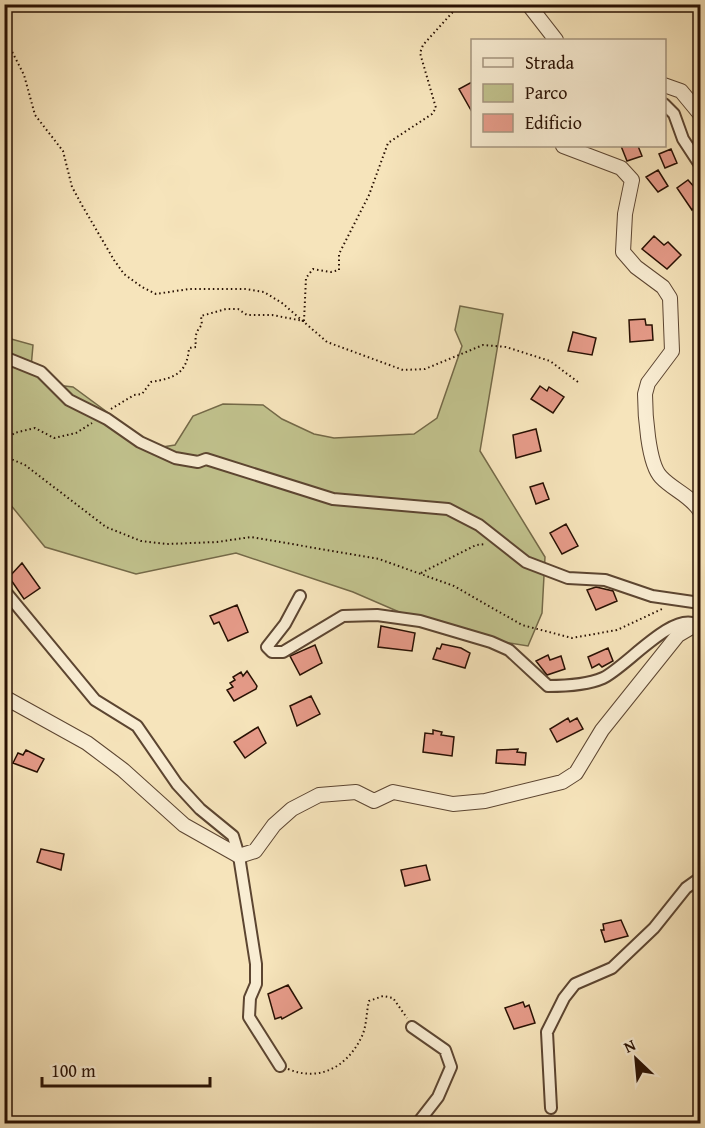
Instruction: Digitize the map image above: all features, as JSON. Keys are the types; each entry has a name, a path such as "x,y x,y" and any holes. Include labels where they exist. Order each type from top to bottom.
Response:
{"street":[{"path":"528,4 539,22 555,39"},
{"path":"539,22 541,39"},
{"path":"666,86 681,91 700,114"},
{"path":"666,106 674,114 683,139 700,165"},
{"path":"566,147 621,168 632,180 625,214 623,252 636,267 663,287 670,298 673,327 672,351 648,383 645,393 653,464 662,478 683,492 700,509"},
{"path":"4,357 40,372 69,400 87,411 102,416 140,442 175,458 198,462 206,459 333,499 448,509 479,525 526,562 568,578 605,580 652,596 700,603"},
{"path":"4,590 95,700 137,726 177,783 200,810 233,836 239,856 256,964 256,984 250,998 249,1017 280,1066"},
{"path":"300,596 285,624 267,647 272,652 283,652 343,616 377,615 420,621 491,642 509,650 548,686 571,685 606,677 673,625 687,621 698,623"},
{"path":"4,697 87,743 123,770 184,825 239,856 255,851 274,825 292,809 319,795 357,792 374,801 393,792 453,804 485,801 562,782 576,773 618,708 678,635 698,623"},
{"path":"551,1108 547,1032 564,998 575,984 612,968 654,928 686,888 700,878"},
{"path":"412,1027 445,1050 452,1067 438,1097 417,1124"}],"path":[{"path":"304,321 306,278 313,268 331,272 339,270 339,254 369,195 388,143 432,114 436,108 420,54 423,45 460,4"},
{"path":"4,36 24,75 35,115 63,151 72,187 124,274 156,294 189,290 245,289 264,292 304,321 327,342 403,370 425,369 483,345 506,347 550,361 578,382"},
{"path":"102,416 134,395 142,394 151,382 176,377 181,372 189,357 189,348 196,347 197,331 202,325 201,316 226,309 238,309 247,315 272,315 304,321"},
{"path":"4,445 14,433 35,428 54,438 76,433 93,422 87,411"},
{"path":"4,456 25,465 106,527 141,542 167,544 217,542 251,537 379,559 467,592 522,625 572,638 617,630 679,600"},
{"path":"420,573 476,545 507,545"},
{"path":"280,1066 307,1075 323,1074 337,1067 362,1036 369,1001 375,997 393,998 412,1027"}],"green space":[{"path":"460,306 503,314 480,451 545,557 542,613 528,646 466,636 420,621 353,592 236,553 136,574 45,547 5,498 4,337 33,345 31,368 48,384 73,387 156,448 175,445 193,416 223,404 263,405 282,419 314,434 334,438 414,434 437,418 462,346 455,330"}],"building":[{"path":"471,83 471,110 459,89"},
{"path":"621,147 638,147 642,156 627,161"},
{"path":"671,149 677,163 665,168 659,154"},
{"path":"658,170 668,186 658,192 646,177"},
{"path":"688,180 696,189 694,191 700,202 692,210 677,188"},
{"path":"654,236 664,245 668,242 681,255 667,269 642,249"},
{"path":"645,319 646,325 652,325 653,340 630,342 629,320"},
{"path":"573,332 596,338 592,355 568,351"},
{"path":"540,386 547,391 549,387 564,397 553,413 531,399"},
{"path":"536,429 541,451 516,458 513,435"},
{"path":"543,483 549,499 536,504 530,487"},
{"path":"566,524 578,546 562,554 550,533"},
{"path":"22,563 40,588 24,599 9,577"},
{"path":"596,587 613,591 617,601 596,610 587,590"},
{"path":"237,605 248,632 228,641 219,622 214,624 210,616"},
{"path":"381,626 415,633 412,651 378,647"},
{"path":"442,644 461,648 470,653 465,668 433,659 437,648 440,649"},
{"path":"315,645 322,663 300,675 290,656"},
{"path":"608,648 613,661 602,667 599,664 592,668 588,657"},
{"path":"548,655 550,660 561,656 565,669 547,675 536,661"},
{"path":"247,671 257,686 256,689 234,701 227,690 233,687 230,683 235,680 233,677 241,672 243,676"},
{"path":"311,696 320,714 297,726 290,706"},
{"path":"568,718 570,722 577,718 583,729 557,742 550,729"},
{"path":"258,727 266,743 245,758 234,742"},
{"path":"433,730 442,732 441,735 454,737 452,756 423,752 425,733 433,734"},
{"path":"518,749 517,752 526,753 525,765 496,763 497,750"},
{"path":"26,750 44,759 37,772 13,763 18,753 23,755"},
{"path":"41,849 64,854 61,870 37,862"},
{"path":"426,865 430,880 405,886 401,870"},
{"path":"621,920 628,936 605,942 601,930 604,930 603,924"},
{"path":"288,985 302,1008 282,1019 281,1017 275,1019 268,994"},
{"path":"523,1002 525,1007 529,1005 535,1023 514,1029 505,1008"}]}
